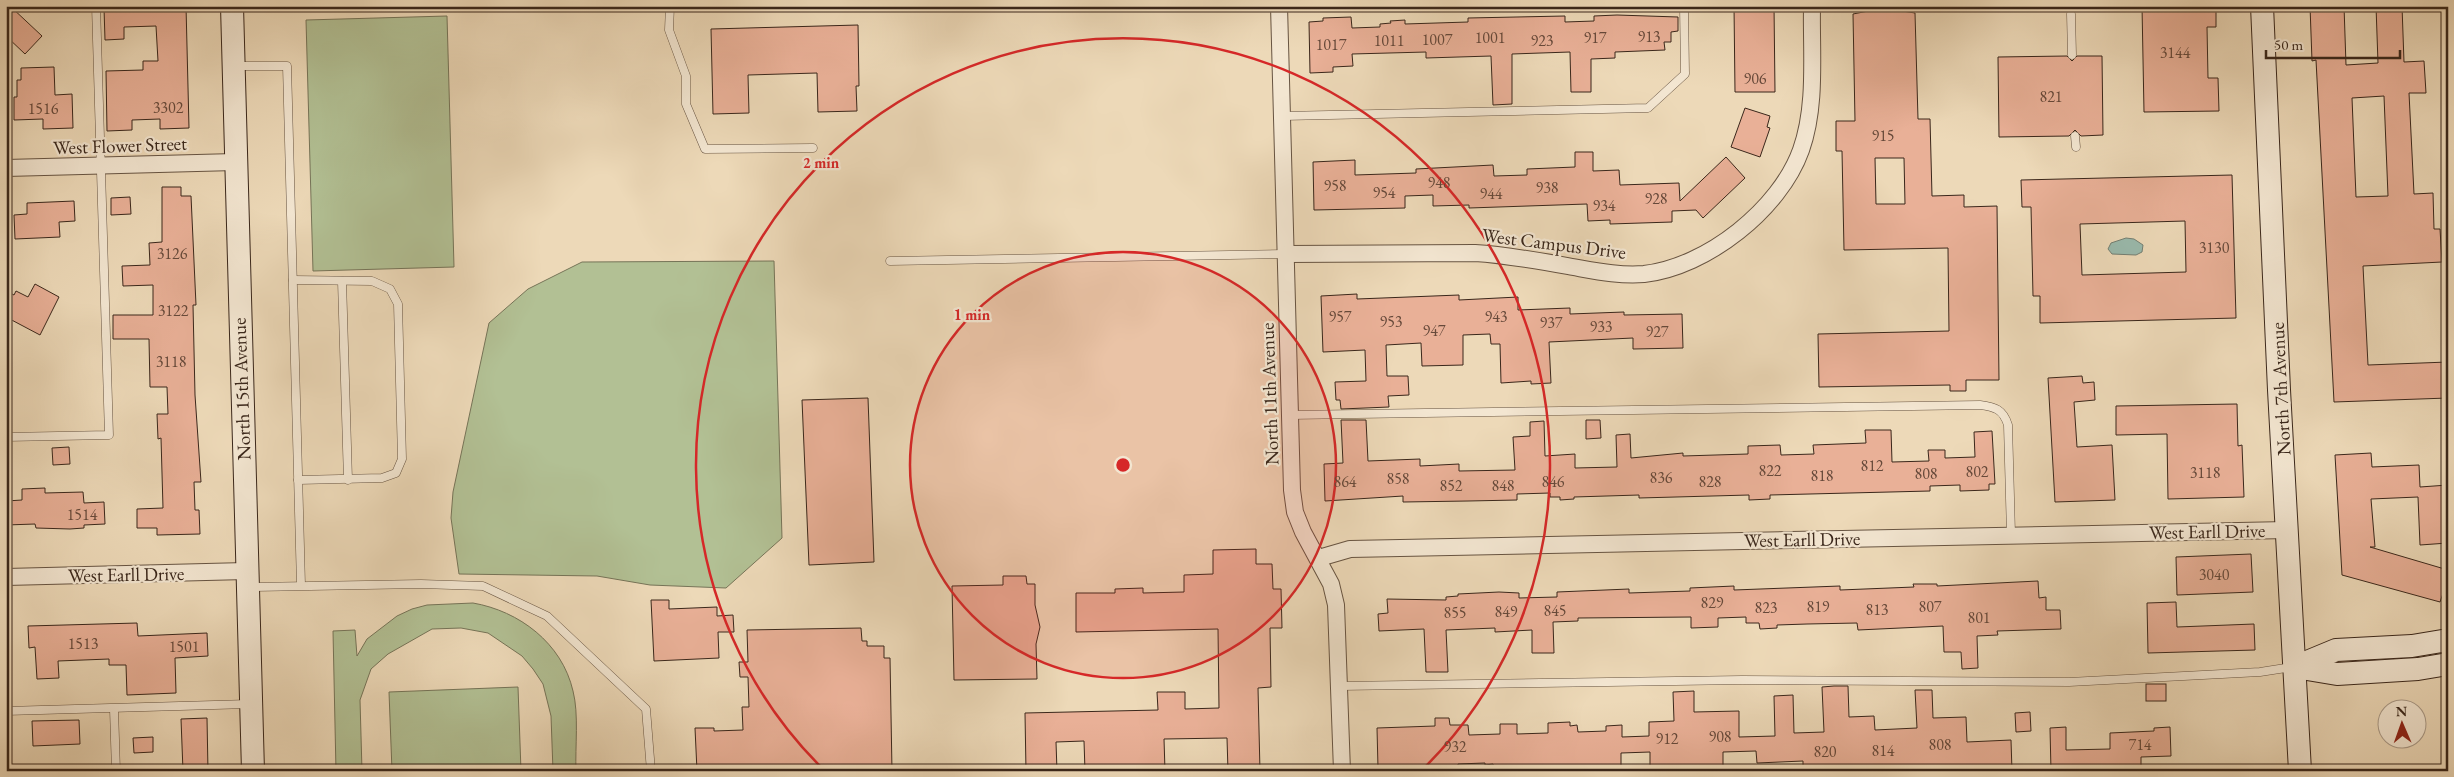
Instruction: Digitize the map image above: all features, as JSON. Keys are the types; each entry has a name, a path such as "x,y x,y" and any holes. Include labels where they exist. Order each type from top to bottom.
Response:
{"street":[{"name":"North 15th Avenue","path":"232,6 253,771"},
{"name":"North 11th Avenue","path":"1279,6 1292,490 1295,512 1303,532 1319,558 1331,584 1336,605 1342,771"},
{"name":"West Campus Drive","path":"1286,254 1475,253 1504,255 1614,274 1644,274 1674,267 1710,250 1746,227 1767,206 1801,150 1811,90 1812,6"},
{"name":"North 7th Avenue","path":"2262,6 2300,771"},
{"name":"West Flower Street","path":"6,168 235,162"},
{"name":"West Earll Drive","path":"1319,558 1350,549 2011,534 2287,530"},
{"name":"West Earll Drive","path":"6,577 247,579"},
{"path":"2295,667 2336,650 2412,646 2448,640"},
{"path":"2295,667 2337,674 2418,669 2448,664"}],"lane":[{"path":"6,437 109,435 96,6"},
{"path":"670,6 670,30 686,76 686,104 705,149 813,148"},
{"path":"1283,116 1648,108 1685,74 1684,6"},
{"path":"2071,14 2072,55"},
{"path":"233,66 287,66 301,586"},
{"path":"2075,136 2076,147"},
{"path":"890,261 1286,254"},
{"path":"293,280 372,281 390,290 398,304 402,459 396,473 382,478 298,480"},
{"path":"342,281 348,480"},
{"path":"1289,415 1980,404 1996,408 2005,415 2008,424 2011,534"},
{"path":"247,579 301,586 483,586 546,616 646,709 651,771"},
{"path":"1340,686 1742,680 2069,682 2260,672 2295,667"},
{"path":"6,711 251,704"},
{"path":"114,709 116,771"}],"green space":[{"path":"447,16 454,267 313,271 306,20"},
{"path":"774,261 782,538 726,588 650,585 597,576 459,574 451,518 453,492 489,323 528,289 582,262"},
{"path":"473,603 506,613 522,622 549,644 559,658 567,674 575,700 576,771 553,771 551,716 543,684 533,669 522,656 488,633 461,628 432,629 388,654 371,669 360,700 362,771 336,771 333,631 355,630 357,656 367,639 397,616 412,609 427,605"},
{"path":"518,687 521,771 392,771 389,692"}],"shaded area":[{"path":"2126,238 2134,239 2143,245 2142,252 2136,255 2112,254 2108,249 2111,243"}],"building":[{"path":"6,6 10,6 42,36 25,54 6,36"},
{"path":"186,6 189,128 160,129 160,119 132,120 132,130 107,131 106,71 143,70 143,61 158,61 156,26 124,27 124,39 105,40 104,8"},
{"path":"1734,6 1774,6 1775,92 1735,92"},
{"path":"2142,6 2216,6 2216,27 2207,27 2208,78 2218,78 2219,111 2144,112"},
{"path":"2310,6 2344,6 2346,65 2378,63 2376,6 2402,6 2404,62 2424,61 2426,93 2409,93 2414,194 2433,193 2434,229 2440,229 2442,262 2363,266 2368,365 2448,362 2448,398 2334,402 2316,60 2312,61","holes":["2384,96 2388,196 2356,197 2352,98"]},
{"path":"1884,8 1915,13 1918,119 1930,119 1932,196 1964,195 1964,207 1997,206 1999,380 1966,380 1966,391 1950,391 1950,385 1819,387 1818,334 1949,331 1948,248 1844,250 1842,151 1836,151 1836,121 1855,121 1853,14","holes":["1875,158 1904,158 1905,204 1876,204"]},
{"path":"1565,16 1565,22 1594,21 1594,16 1678,17 1678,31 1671,32 1671,42 1664,42 1665,50 1615,52 1615,58 1591,59 1591,92 1571,92 1570,52 1512,54 1512,104 1493,105 1491,56 1426,58 1426,52 1352,54 1353,66 1333,67 1333,72 1310,73 1309,22 1323,21 1323,18 1351,17 1352,28 1380,27 1380,24 1391,23 1390,21 1405,20 1405,24 1468,22 1468,18"},
{"path":"858,25 859,86 856,86 857,111 818,112 817,73 748,75 749,113 713,114 711,29"},
{"path":"2067,56 2072,61 2077,56 2102,56 2103,135 2081,136 2075,130 2069,136 1999,137 1998,57"},
{"path":"54,67 55,95 72,94 73,128 43,129 43,119 14,120 14,97 17,97 17,80 21,80 21,68"},
{"path":"1745,108 1770,116 1767,127 1770,128 1760,157 1731,147"},
{"path":"1575,152 1593,152 1593,171 1619,170 1620,185 1679,183 1680,201 1726,157 1745,178 1703,218 1696,210 1672,211 1672,222 1610,224 1610,220 1588,221 1587,204 1469,208 1469,205 1433,206 1433,195 1405,196 1405,208 1314,210 1313,162 1355,160 1355,175 1416,173 1416,169 1493,165 1494,176 1527,175 1527,169 1575,167"},
{"path":"2232,175 2236,318 2040,323 2040,296 2033,296 2031,207 2022,207 2021,180","holes":["2185,221 2186,272 2082,275 2080,224"]},
{"path":"162,187 181,187 181,196 191,196 196,305 193,305 195,395 201,482 194,482 195,510 199,510 200,534 157,535 157,528 137,528 137,509 163,508 161,438 158,439 157,414 168,414 167,387 150,387 149,339 113,339 113,315 153,315 153,285 123,286 122,266 150,265 149,243 162,242"},
{"path":"130,197 131,214 111,215 111,198"},
{"path":"74,201 75,221 59,222 60,237 15,239 14,215 27,214 27,203"},
{"path":"35,284 59,297 40,335 6,317 6,291 14,295 16,291 28,297"},
{"path":"1357,294 1357,299 1459,295 1459,300 1518,297 1518,310 1570,308 1570,314 1624,312 1624,315 1682,314 1683,348 1633,349 1633,338 1549,342 1551,383 1531,384 1531,381 1501,383 1500,344 1491,344 1490,334 1463,335 1463,365 1422,366 1421,343 1386,345 1387,376 1408,376 1409,395 1388,396 1389,407 1341,409 1340,400 1336,400 1335,382 1366,381 1365,350 1323,352 1321,296"},
{"path":"2082,376 2083,383 2094,382 2095,400 2074,402 2077,447 2112,445 2115,500 2055,502 2048,378"},
{"path":"868,398 874,562 809,565 802,400"},
{"path":"2237,404 2238,446 2242,445 2244,497 2168,499 2167,434 2116,435 2116,406"},
{"path":"1341,420 1366,420 1368,461 1420,459 1420,466 1459,464 1459,471 1515,470 1513,437 1530,436 1530,422 1544,421 1545,456 1575,454 1575,468 1617,467 1616,435 1630,434 1631,458 1683,453 1683,456 1748,454 1748,446 1780,445 1781,455 1814,454 1813,445 1866,443 1865,430 1891,430 1892,462 1929,461 1928,450 1945,450 1945,458 1975,457 1974,432 1992,431 1995,484 1989,484 1989,490 1960,491 1960,485 1930,486 1930,491 1770,495 1770,499 1749,500 1749,495 1639,498 1639,495 1574,497 1574,499 1560,500 1560,497 1550,497 1550,493 1517,494 1517,500 1403,502 1403,496 1325,501 1324,464 1343,463"},
{"path":"1586,420 1600,420 1601,438 1586,439"},
{"path":"69,447 70,464 53,465 52,448"},
{"path":"2371,453 2372,467 2419,465 2420,487 2448,485 2448,543 2420,545 2418,497 2371,499 2375,547 2370,547 2448,570 2448,579 2440,602 2342,575 2335,455"},
{"path":"45,488 45,493 83,492 84,503 104,502 105,524 84,525 84,528 70,529 36,528 35,524 6,525 6,501 22,500 22,489"},
{"path":"1256,549 1256,564 1272,564 1273,589 1281,589 1282,628 1270,628 1271,687 1258,688 1260,771 1228,771 1227,738 1164,739 1165,771 1085,771 1084,741 1056,742 1057,771 1026,771 1025,713 1158,710 1157,692 1185,692 1185,709 1219,708 1218,629 1076,632 1076,593 1115,593 1115,589 1143,588 1143,593 1184,592 1184,575 1213,574 1213,550"},
{"path":"2251,554 2253,592 2177,595 2176,557"},
{"path":"1003,576 1026,576 1027,584 1035,584 1035,605 1040,627 1036,644 1037,679 954,680 952,586 1003,585"},
{"path":"2038,581 2039,598 2046,597 2046,610 2060,610 2061,629 1997,631 1998,635 1977,636 1978,668 1962,669 1961,652 1944,652 1943,626 1858,630 1857,623 1777,625 1777,628 1760,629 1759,623 1746,623 1746,617 1718,618 1718,627 1691,628 1691,617 1578,618 1578,621 1553,622 1554,653 1532,653 1532,630 1495,632 1495,628 1446,630 1448,672 1426,672 1424,629 1379,631 1378,614 1388,613 1387,599 1446,600 1446,597 1458,596 1458,594 1499,592 1519,593 1519,598 1557,597 1557,592 1629,589 1629,593 1690,591 1690,588 1734,586 1734,590 1840,586 1840,590 1914,587 1913,584 1937,584 1937,586"},
{"path":"651,600 669,600 669,609 717,607 717,616 733,615 734,632 718,632 719,658 654,661"},
{"path":"2176,602 2177,627 2254,624 2255,650 2148,653 2147,603"},
{"path":"137,623 138,636 207,633 208,656 175,658 176,693 127,695 126,665 109,665 109,659 58,661 59,678 37,679 35,647 29,648 28,626"},
{"path":"861,628 862,641 867,641 867,646 884,646 884,658 890,658 892,771 697,771 695,728 714,728 714,731 743,730 742,707 749,707 748,677 740,677 739,662 748,662 747,630"},
{"path":"2146,684 2166,684 2166,701 2146,701"},
{"path":"1848,686 1849,717 1874,716 1875,730 1917,728 1915,690 1932,690 1933,718 1966,717 1967,742 2011,740 2012,771 1938,771 1938,766 1907,767 1907,771 1803,769 1803,761 1757,763 1756,751 1723,752 1723,766 1650,766 1650,752 1621,753 1621,766 1494,769 1493,764 1485,765 1485,763 1458,764 1458,770 1437,770 1437,767 1378,768 1377,728 1435,726 1435,718 1449,718 1450,725 1468,725 1469,735 1500,734 1500,724 1517,724 1517,734 1548,733 1548,723 1570,722 1570,726 1577,725 1578,732 1606,731 1606,726 1622,725 1622,737 1649,736 1649,722 1674,721 1673,692 1694,691 1694,712 1739,711 1739,737 1775,736 1774,696 1793,695 1794,733 1824,732 1822,687"},
{"path":"2030,712 2031,731 2016,732 2015,713"},
{"path":"207,718 208,771 183,771 181,719"},
{"path":"79,720 80,744 33,746 32,721"},
{"path":"2066,727 2066,750 2110,749 2110,733 2154,731 2154,728 2170,727 2171,756 2141,757 2141,771 2051,771 2050,728"},
{"path":"153,737 153,752 134,753 133,738"}]}
